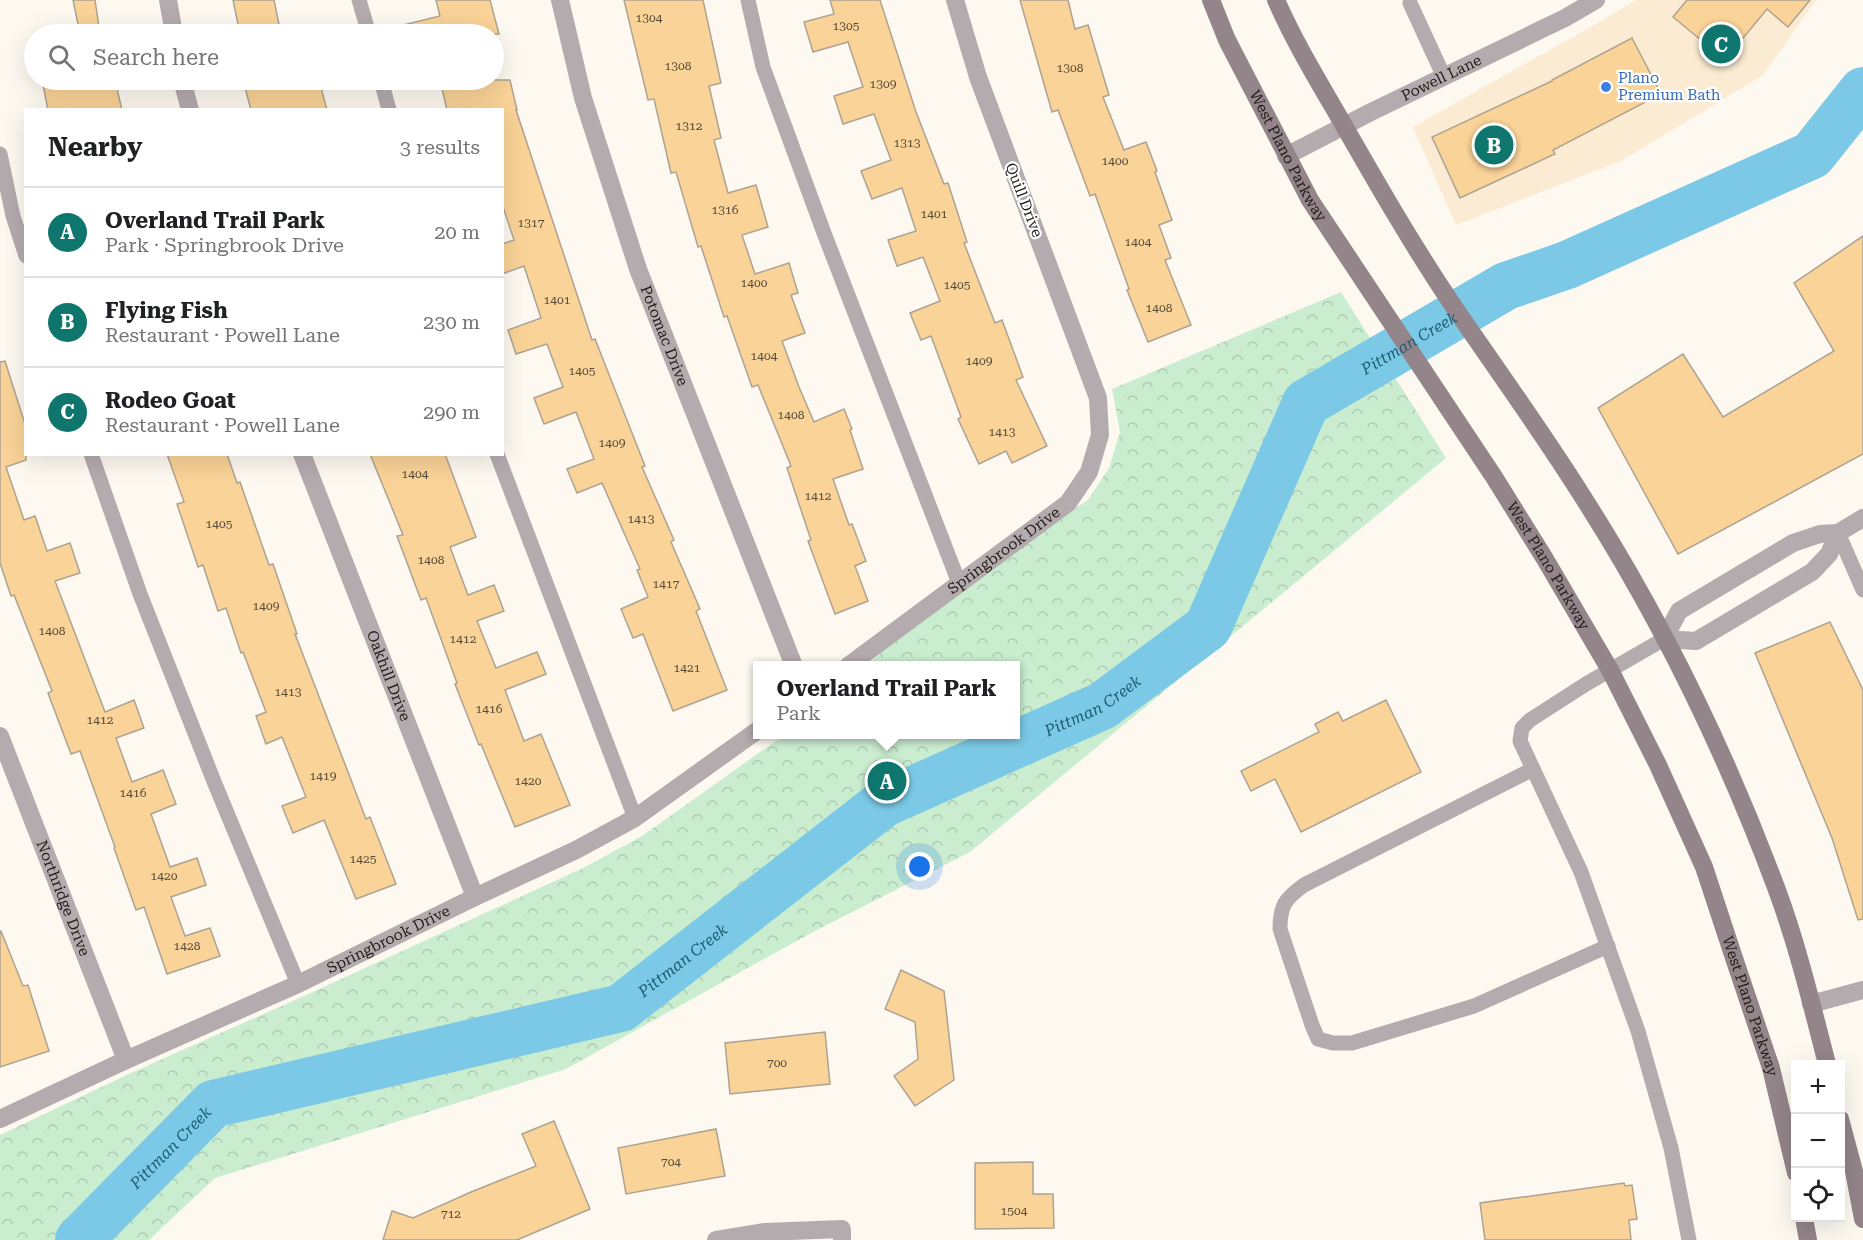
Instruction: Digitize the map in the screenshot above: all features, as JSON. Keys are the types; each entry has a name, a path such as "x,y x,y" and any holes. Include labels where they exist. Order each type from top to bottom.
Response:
{"main road":[{"name":"West Plano Parkway","path":"1212,0 1227,40 1310,200 1540,550 1610,670 1658,765 1704,867 1771,1068 1795,1168"},
{"path":"1276,0 1290,31 1384,196 1429,268 1582,495 1620,558 1664,639 1720,751 1777,891 1802,968 1826,1060"},
{"path":"1845,1141 1863,1219"},
{"path":"1805,1222 1808,1240"}],"street":[{"path":"168,0 172,24"},
{"name":"Potomac Drive","path":"560,0 583,98 638,269 792,661"},
{"name":"Quill Drive","path":"955,0 978,77 1098,398"},
{"name":"Powell Lane","path":"1286,156 1565,18 1596,0"},
{"path":"185,90 189,108"},
{"name":"Springbrook Drive","path":"855,661 1068,503 1089,472 1100,435 1098,398"},
{"name":"Oakhill Drive","path":"303,456 475,897"},
{"path":"1838,533 1829,554 1812,573 1696,641 1664,639 1679,611 1793,543 1820,534 1838,533 1863,518"},
{"name":"Springbrook Drive","path":"0,1119 298,984 576,850 635,818 753,734"},
{"name":"Northridge Drive","path":"0,736 126,1060"},
{"path":"1811,1004 1863,990"},
{"path":"716,1240 765,1232 842,1229 842,1240"}],"lane":[{"path":"360,0 366,24"},
{"path":"748,0 763,67 824,233 960,583"},
{"path":"1412,1 1444,77"},
{"path":"384,90 388,108"},
{"path":"0,154 24,249"},
{"path":"92,456 144,606 298,984"},
{"path":"498,456 635,818"},
{"path":"1838,533 1863,590"},
{"path":"1664,639 1530,720 1522,728 1520,741 1581,872 1638,1031 1671,1149 1689,1240"},
{"path":"1533,769 1304,885 1289,896 1280,913 1280,928 1312,1025 1318,1038 1333,1043 1352,1043 1474,1006 1608,946"}],"shaded area":[{"path":"1636,0 1816,0 1763,75 1621,161 1456,225 1413,127"}],"green space":[{"path":"1341,292 1446,458 970,852 811,933 566,1069 215,1178 149,1240 0,1240 0,1135 133,1072 583,868 642,836 778,739 1020,739 1020,661 871,661 959,583 1088,500 1109,468 1120,432 1112,389"}],"building":[{"path":"73,0 95,0 99,24 78,24"},
{"path":"233,0 274,0 279,24 238,24"},
{"path":"436,0 490,0 496,24 407,24 440,16"},
{"path":"624,0 703,0 721,83 709,86 721,138 714,140 728,193 756,185 768,227 742,235 755,274 789,263 798,293 791,295 805,333 782,341 799,387 814,422 844,409 852,429 850,430 863,469 833,479 849,525 852,524 866,561 855,566 868,601 835,614 808,541 811,540 787,468 791,466 758,385 752,387 727,316 724,317 701,246 698,247 676,172 671,173 654,99 648,100"},
{"path":"830,0 880,0 916,112 944,184 948,183 967,242 964,243 995,323 1002,320 1023,377 1016,380 1047,446 1012,463 1006,451 979,464 958,419 961,417 931,336 921,340 910,313 940,301 923,257 897,266 888,240 916,231 902,188 872,199 861,171 891,160 874,114 843,124 834,96 863,87 848,42 813,52 804,22 834,14"},
{"path":"1020,0 1068,0 1075,29 1088,25 1109,95 1103,97 1124,150 1146,142 1157,171 1155,172 1172,220 1159,225 1171,258 1165,260 1191,325 1148,342 1127,290 1129,289 1095,194 1090,196 1058,110 1052,112"},
{"path":"1687,0 1810,0 1788,27 1767,9 1725,60 1673,17"},
{"path":"1632,38 1661,94 1553,150 1555,154 1460,198 1432,137 1552,81"},
{"path":"504,80 510,80 516,110 592,340 595,339 645,466 642,467 674,540 671,542 700,609 696,611 727,690 673,711 643,634 633,638 621,609 648,597 637,570 640,569 602,483 577,493 567,469 594,459 576,412 544,424 534,398 563,387 547,344 516,354 508,330 541,318 524,266 504,273 504,243 514,240 504,210 504,108 447,108 442,90 504,90"},
{"path":"44,90 117,90 122,108 48,108"},
{"path":"246,90 322,90 326,108 250,108"},
{"path":"1863,236 1863,454 1678,554 1598,408 1683,354 1723,417 1834,351 1794,283"},
{"path":"5,361 24,421 26,460 6,467 24,520 35,516 47,551 70,543 80,573 55,581 105,712 134,700 144,728 116,738 132,782 163,770 176,804 151,814 170,867 197,858 206,885 171,897 185,936 210,928 220,956 167,974 144,907 136,910 80,751 71,754 48,693 52,691 14,595 11,596 0,563 0,362"},
{"path":"168,456 228,456 237,483 240,482 269,565 273,564 297,634 295,634 366,819 370,817 396,884 356,899 324,820 293,833 282,806 306,797 282,737 266,744 256,716 266,712 243,652 241,653 226,608 218,611 203,565 198,567 177,504 184,502"},
{"path":"371,456 446,456 476,537 450,547 468,595 494,585 504,611 477,621 496,668 537,652 546,674 505,690 524,741 541,734 570,805 515,827 455,684 457,683 426,598 421,600 397,536 403,535"},
{"path":"1830,622 1863,690 1863,919 1858,920 1832,838 1755,653"},
{"path":"1386,700 1421,772 1301,832 1275,779 1251,791 1241,771 1319,732 1315,724 1338,712 1343,721"},
{"path":"0,931 23,986 28,985 49,1051 0,1067"},
{"path":"901,970 944,991 954,1080 915,1106 894,1076 918,1059 915,1022 885,1009"},
{"path":"825,1032 830,1084 730,1094 725,1043"},
{"path":"554,1121 590,1209 517,1240 383,1240 392,1211 413,1218 536,1166 522,1134"},
{"path":"716,1129 725,1176 626,1194 618,1148"},
{"path":"1033,1162 1033,1194 1053,1194 1054,1228 975,1229 975,1163"},
{"path":"1624,1183 1625,1186 1632,1185 1637,1219 1629,1220 1631,1240 1485,1240 1480,1203"}],"waterway":[{"name":"Pittman Creek","path":"79,1240 213,1104 621,1008 884,803 1102,706 1208,627 1306,403 1506,286 1567,265 1812,155 1863,91"}],"place":[{"name":"Rodeo Goat","path":"1721,44"},
{"name":"Plano Premium Bath","path":"1606,87"},
{"name":"Flying Fish","path":"1494,145"},
{"name":"Overland Trail Park","path":"887,781"}]}
